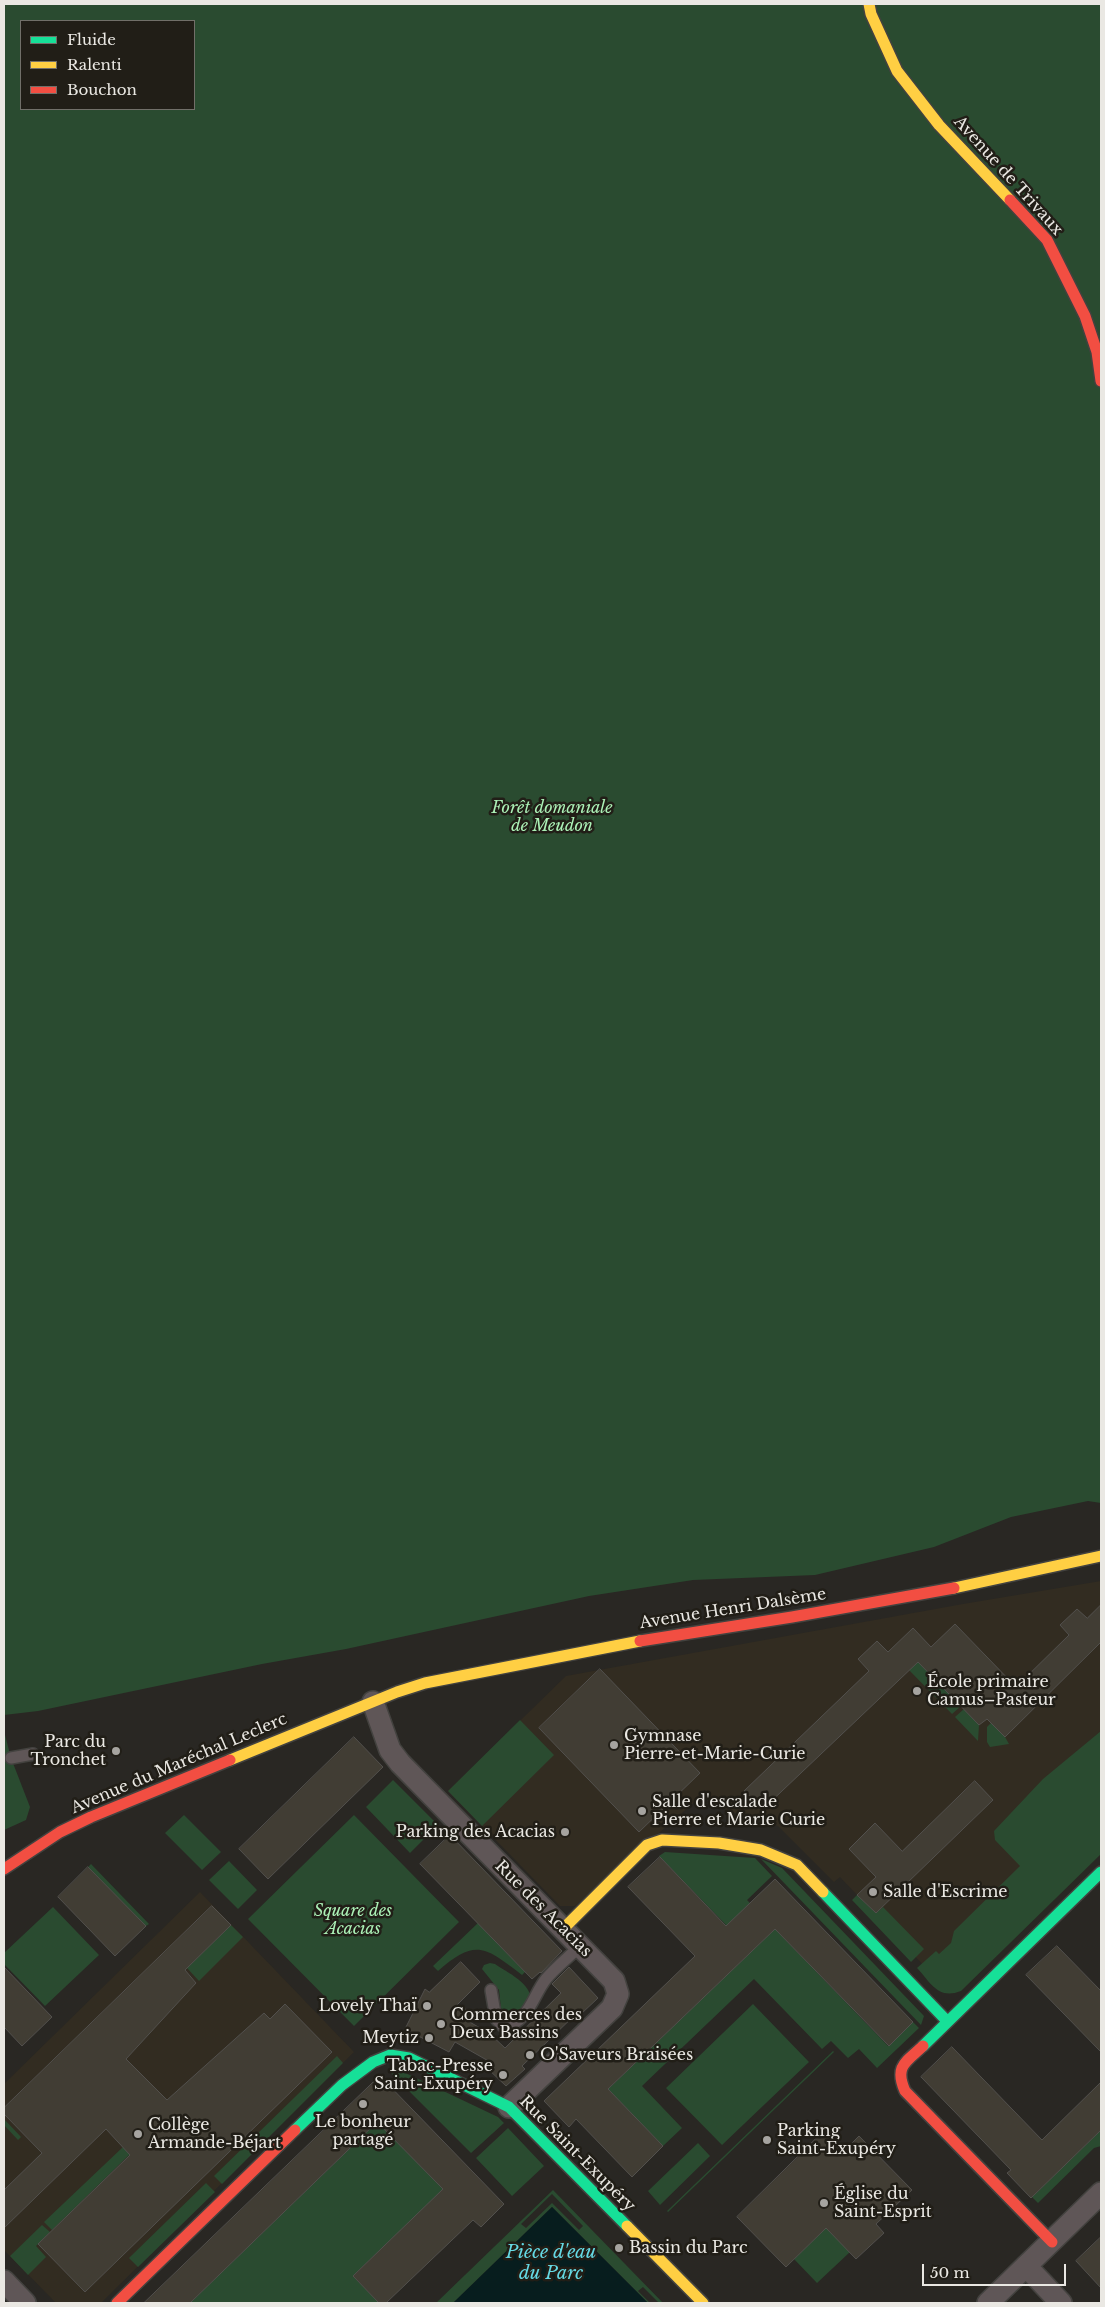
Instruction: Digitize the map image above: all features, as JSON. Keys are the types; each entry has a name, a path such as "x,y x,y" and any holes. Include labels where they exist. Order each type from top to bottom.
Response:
{"street":[{"name":"Avenue de Trivaux","path":"869,4 871,14 897,71 939,125 1047,240 1085,316 1096,352 1101,381"},
{"name":"Avenue Henri Dalsème","path":"372,1702 397,1692 450,1676 679,1633 792,1617 982,1583 1101,1556"},
{"name":"Avenue du Maréchal Leclerc","path":"4,1869 60,1832 91,1816 372,1702"},
{"name":"Rue des Acacias","path":"372,1702 394,1757 614,1981 618,1994 612,2008 509,2107"},
{"path":"563,1929 647,1845 662,1840 719,1843 761,1850 797,1864 946,2020"},
{"path":"1052,2242 905,2091 899,2077 902,2066 946,2020 1101,1872"},
{"name":"Rue Saint-Exupéry","path":"117,2303 342,2085 379,2058 395,2054 409,2058 509,2107 702,2303"},
{"path":"988,2303 1101,2193"},
{"path":"1026,2266 1061,2303"},
{"path":"4,2281 25,2303"}],"lane":[{"path":"11,1758 33,1754"},
{"path":"491,1990 496,2019 504,2027 510,2026 532,2006 546,1979 580,1946"}],"shaded area":[{"path":"1101,1581 1101,1838 943,1986 840,1877 834,1882 778,1826 728,1811 705,1793 575,1906 560,1906 448,1791 566,1676"},
{"name":"Collège Armande-Béjart","path":"200,1892 354,2052 101,2303 56,2303 4,2250 4,2084"}],"green space":[{"name":"Forêt domaniale de Meudon","path":"4,4 1101,4 1101,1503 1088,1501 1011,1517 934,1547 815,1575 693,1580 589,1596 346,1649 262,1664 38,1711 4,1715"},
{"path":"918,1662 961,1706 952,1714 909,1670"},
{"path":"964,1709 979,1725 978,1741 955,1717"},
{"path":"520,1720 554,1755 482,1826 448,1791"},
{"path":"991,1723 1005,1737 1009,1744 990,1747 987,1742 987,1727"},
{"path":"4,1731 11,1758 30,1807 26,1820 4,1830"},
{"path":"1101,1731 1101,1854 961,1991 953,1993 941,1992 917,1968 936,1951 939,1954 951,1943 954,1931 1020,1866 995,1840 994,1831 1043,1779"},
{"path":"393,1780 438,1825 410,1853 366,1807"},
{"path":"184,1815 221,1852 202,1870 165,1833"},
{"name":"Square des Acacias","path":"354,1815 459,1922 354,2026 248,1919"},
{"path":"665,1852 755,1858 772,1876 747,1900 750,1903 727,1926 659,1856"},
{"path":"761,1859 782,1868 924,2016 921,2025"},
{"path":"229,1861 257,1890 238,1909 209,1880"},
{"path":"91,1864 149,1924 146,1926 88,1867"},
{"path":"857,1895 876,1913 883,1907 924,1949 911,1962 852,1900"},
{"path":"53,1907 99,1955 45,2006 4,1964 4,1953"},
{"path":"478,1923 525,1972 522,1975 499,1958 480,1950 472,1950 462,1954 438,1971 433,1966"},
{"path":"231,1925 243,1937 199,1981 187,1968"},
{"path":"775,1929 888,2046 913,2022 919,2028 877,2068 859,2049 848,2058 831,2041 822,2049 754,1979 642,2086 682,2128 663,2146 608,2089"},
{"path":"495,1964 512,1975 527,1988 531,2000 517,2015 509,2015 501,2008 499,1990 482,1969 484,1965"},
{"path":"753,2004 809,2062 722,2145 666,2088"},
{"path":"833,2051 834,2052 667,2211"},
{"path":"337,2056 343,2063 222,2184 214,2176"},
{"path":"395,2068 498,2117 504,2123 471,2153 388,2070"},
{"path":"4,2119 21,2137 18,2140 4,2125"},
{"path":"377,2122 444,2189 353,2276 379,2303 190,2303"},
{"path":"508,2128 544,2166 512,2196 476,2158"},
{"path":"1101,2130 1101,2146 1094,2148 1038,2203 1032,2197"},
{"path":"698,2143 710,2156 660,2205 648,2191"},
{"path":"123,2147 130,2154 52,2230 44,2222"},
{"path":"206,2183 215,2192 138,2267 129,2258"},
{"path":"553,2190 663,2303 659,2303 643,2287 638,2291 650,2303 648,2303 552,2207 453,2303 436,2303","holes":["552,2194 583,2226 579,2230 552,2203 526,2228 521,2224"]},
{"path":"42,2225 50,2232 36,2246 46,2257 28,2275 10,2256"},
{"path":"826,2228 850,2252 817,2283 794,2259"}],"water":[{"name":"Pièce d'eau du Parc","path":"552,2207 648,2303 453,2303"}],"building":[{"path":"1101,1605 1101,1642 1005,1737 987,1719 979,1725 918,1662 763,1809 744,1791 869,1671 858,1659 877,1641 888,1652 913,1628 931,1647 955,1624 1016,1687 1069,1635 1060,1625 1077,1609 1087,1618"},
{"name":"Gymnase Pierre-et-Marie-Curie","path":"600,1669 700,1773 639,1832 539,1728"},
{"path":"354,1737 383,1767 268,1879 239,1849"},
{"path":"975,1781 993,1800 876,1913 857,1895 876,1877 849,1849 875,1823 902,1851"},
{"path":"450,1835 562,1951 541,1973 532,1979 420,1864"},
{"path":"660,1857 726,1926 775,1879 913,2022 889,2046 775,1929 608,2089 663,2146 632,2177 576,2119 569,2127 544,2101 695,1956 628,1887"},
{"path":"88,1867 146,1926 115,1956 58,1897"},
{"path":"212,1906 231,1925 185,1970 196,1983 126,2059 167,2100 264,2013 270,2019 285,2004 332,2052 85,2292 38,2244 130,2155 106,2129 4,2228 4,2190 42,2153 4,2114 4,2108"},
{"path":"1057,1946 1101,1991 1101,2052 1026,1975"},
{"name":"Commerces des Deux Bassins","path":"461,1962 480,1982 457,2005 471,2012 466,2020 489,2033 505,2048 561,1993 552,1984 569,1967 598,1998 581,2014 579,2011 522,2066 525,2069 506,2086 487,2068 492,2063 455,2042 449,2052 405,2029 425,1989 429,1992"},
{"path":"4,1967 52,2017 22,2046 4,2027"},
{"path":"952,2047 1042,2140 1101,2082 1101,2130 1031,2198 1007,2173 1011,2170 921,2077"},
{"path":"380,2076 504,2204 481,2227 473,2220 386,2303 379,2303 353,2276 443,2189 377,2122 190,2303 144,2303"},
{"name":"Église du Saint-Esprit","path":"823,2132 843,2152 859,2136 912,2190 876,2224 884,2233 856,2259 826,2228 786,2267 737,2217"},
{"path":"1101,2237 1101,2288 1076,2261"}],"traffic: fast":[{"path":"923,2046 1101,1872"},
{"path":"823,1892 946,2020"},
{"path":"295,2130 342,2085 373,2062 390,2055 409,2058 509,2107 627,2226"}],"traffic: slow":[{"path":"869,4 871,14 897,71 939,125 1010,200"},
{"path":"954,1588 1101,1556"},
{"path":"230,1760 397,1692 425,1683 640,1641"},
{"path":"563,1929 647,1845 662,1840 719,1843 761,1850 797,1865 823,1892"},
{"path":"627,2226 703,2303"}],"traffic: jam":[{"path":"1010,200 1047,240 1085,316 1097,352 1101,381"},
{"path":"640,1641 792,1617 954,1588"},
{"path":"4,1869 60,1832 91,1817 230,1760"},
{"path":"923,2046 907,2061 901,2070 905,2091 1052,2242"},
{"path":"117,2303 295,2130"}],"place":[{"name":"École primaire Camus–Pasteur","path":"917,1691"},
{"name":"Gymnase Pierre-et-Marie-Curie","path":"614,1745"},
{"name":"Parc du Tronchet","path":"116,1751"},
{"name":"Salle d'escalade Pierre et Marie Curie","path":"642,1811"},
{"name":"Parking des Acacias","path":"565,1832"},
{"name":"Salle d'Escrime","path":"873,1892"},
{"name":"Lovely Thaï","path":"427,2006"},
{"name":"Commerces des Deux Bassins","path":"441,2024"},
{"name":"Meytiz","path":"429,2038"},
{"name":"O'Saveurs Braisées","path":"530,2055"},
{"name":"Tabac-Presse Saint-Exupéry","path":"503,2075"},
{"name":"Le bonheur partagé","path":"363,2104"},
{"name":"Collège Armande-Béjart","path":"138,2134"},
{"name":"Parking Saint-Exupéry","path":"767,2140"},
{"name":"Église du Saint-Esprit","path":"824,2203"},
{"name":"Bassin du Parc","path":"619,2248"}]}
